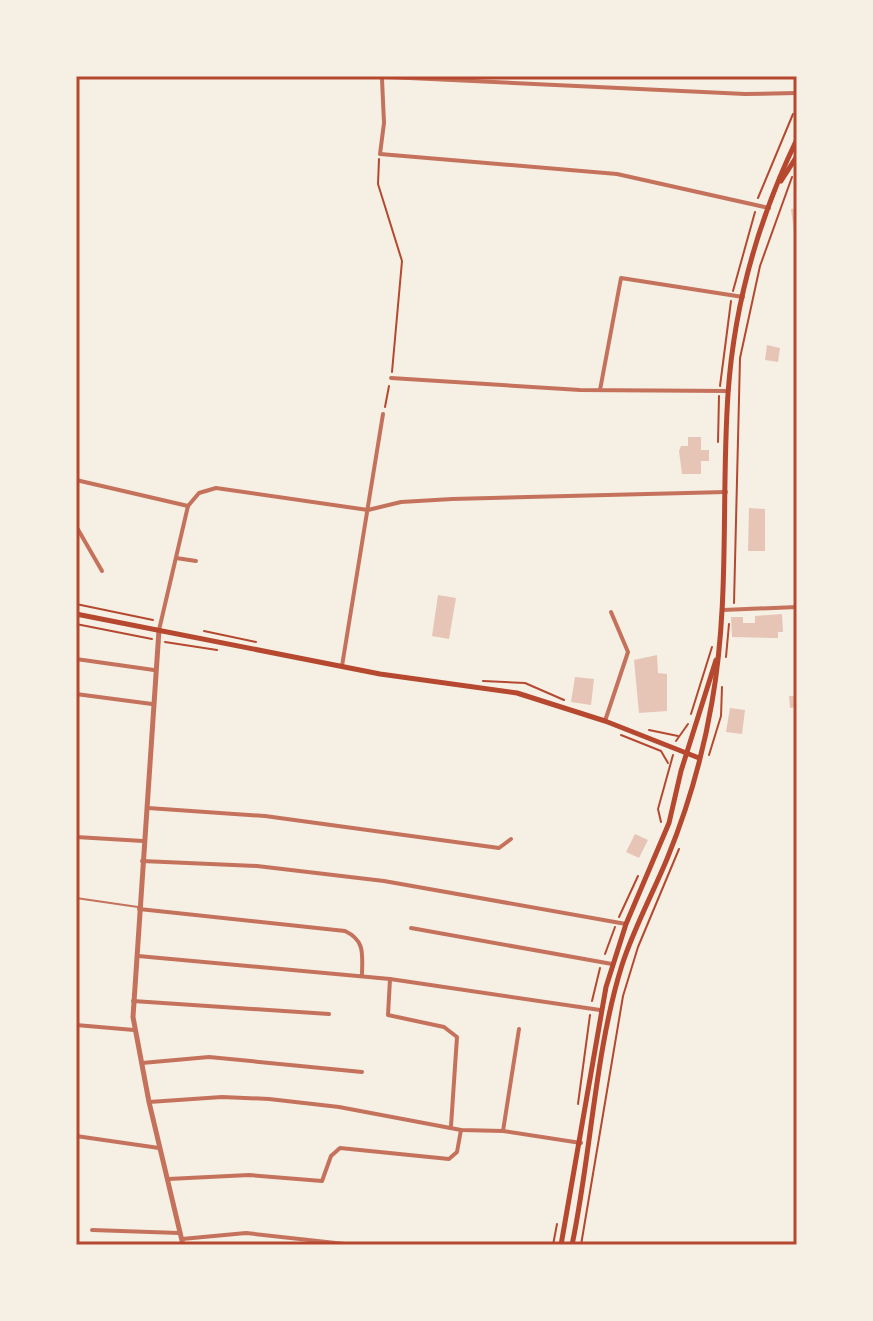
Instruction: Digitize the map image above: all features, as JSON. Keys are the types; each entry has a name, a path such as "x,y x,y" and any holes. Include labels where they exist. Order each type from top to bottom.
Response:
{"main road":[{"path":"572,1245 615,989 632,937 678,830 699,758 720,648 728,391 743,297 769,208 797,139"},
{"path":"778,185 797,156"},
{"path":"76,614 342,666 501,690 605,721 699,758"},
{"path":"561,1245 581,1143 600,1010 612,964 626,924 666,834 720,648"}],"street":[{"path":"367,76 745,94 797,93"},
{"path":"382,79 384,123 380,154 617,174 769,208"},
{"path":"76,121 76,154"},
{"path":"600,390 621,278 743,297"},
{"path":"391,378 600,390 728,391"},
{"path":"342,666 383,414"},
{"path":"76,480 188,506"},
{"path":"181,1239 134,1030 133,1001 154,670 159,630 188,506 199,493 216,488 368,510 401,502 452,499 726,492"},
{"path":"76,526 102,571"},
{"path":"176,558 196,561"},
{"path":"723,610 797,607"},
{"path":"605,721 628,652 611,612"},
{"path":"76,659 154,670"},
{"path":"76,694 152,704"},
{"path":"145,808 265,816 499,848 511,839"},
{"path":"76,837 143,841"},
{"path":"142,861 257,866 371,879 626,924"},
{"path":"139,908 345,931 357,937 362,946 362,976"},
{"path":"411,928 612,964"},
{"path":"136,956 390,979 600,1010"},
{"path":"390,979 388,1015 444,1027 457,1037 451,1126"},
{"path":"133,1001 329,1014"},
{"path":"76,1025 134,1030"},
{"path":"503,1131 519,1029"},
{"path":"141,1063 209,1057 362,1072"},
{"path":"149,1102 222,1097 269,1099 461,1130 503,1131 581,1143"},
{"path":"167,1179 249,1175 322,1181 331,1156 340,1148 449,1159 457,1152 461,1130"},
{"path":"76,1136 159,1148"},
{"path":"92,1230 181,1239 246,1233 354,1245"}],"lane":[{"path":"76,898 139,908"}],"path":[{"path":"757,201 793,114"},
{"path":"380,154 378,184 399,241 403,269 391,378 383,414"},
{"path":"734,601 740,358 760,266 794,173"},
{"path":"734,289 755,209"},
{"path":"720,387 732,300"},
{"path":"76,604 155,620"},
{"path":"725,659 729,617"},
{"path":"76,624 152,639"},
{"path":"648,730 677,738 689,721 714,641"},
{"path":"486,681 525,683 552,692 569,703"},
{"path":"706,761 717,736 723,701"},
{"path":"614,732 661,751 669,766"},
{"path":"660,827 658,809 672,759"},
{"path":"581,1245 623,996 638,947 676,859"},
{"path":"619,916 640,872"},
{"path":"603,959 617,923"},
{"path":"591,1004 601,965"},
{"path":"577,1108 590,1012"},
{"path":"553,1245 558,1219"}],"building":[{"path":"797,208 797,241 795,241 791,209"},
{"path":"767,345 780,348 778,362 765,360"},
{"path":"688,437 701,437 701,450 709,450 709,461 701,461 701,474 682,474 679,451 681,446 688,446"},
{"path":"749,508 765,509 765,551 748,551"},
{"path":"438,595 456,598 449,639 432,636"},
{"path":"782,614 783,632 778,632 778,638 732,637 731,617 743,617 743,623 755,623 755,616"},
{"path":"657,655 658,673 667,674 667,711 639,713 634,660"},
{"path":"575,677 594,679 591,705 571,702"},
{"path":"789,696 797,696 797,707 790,708"},
{"path":"730,708 745,710 742,734 726,732"},
{"path":"635,834 648,840 639,858 626,852"}]}
